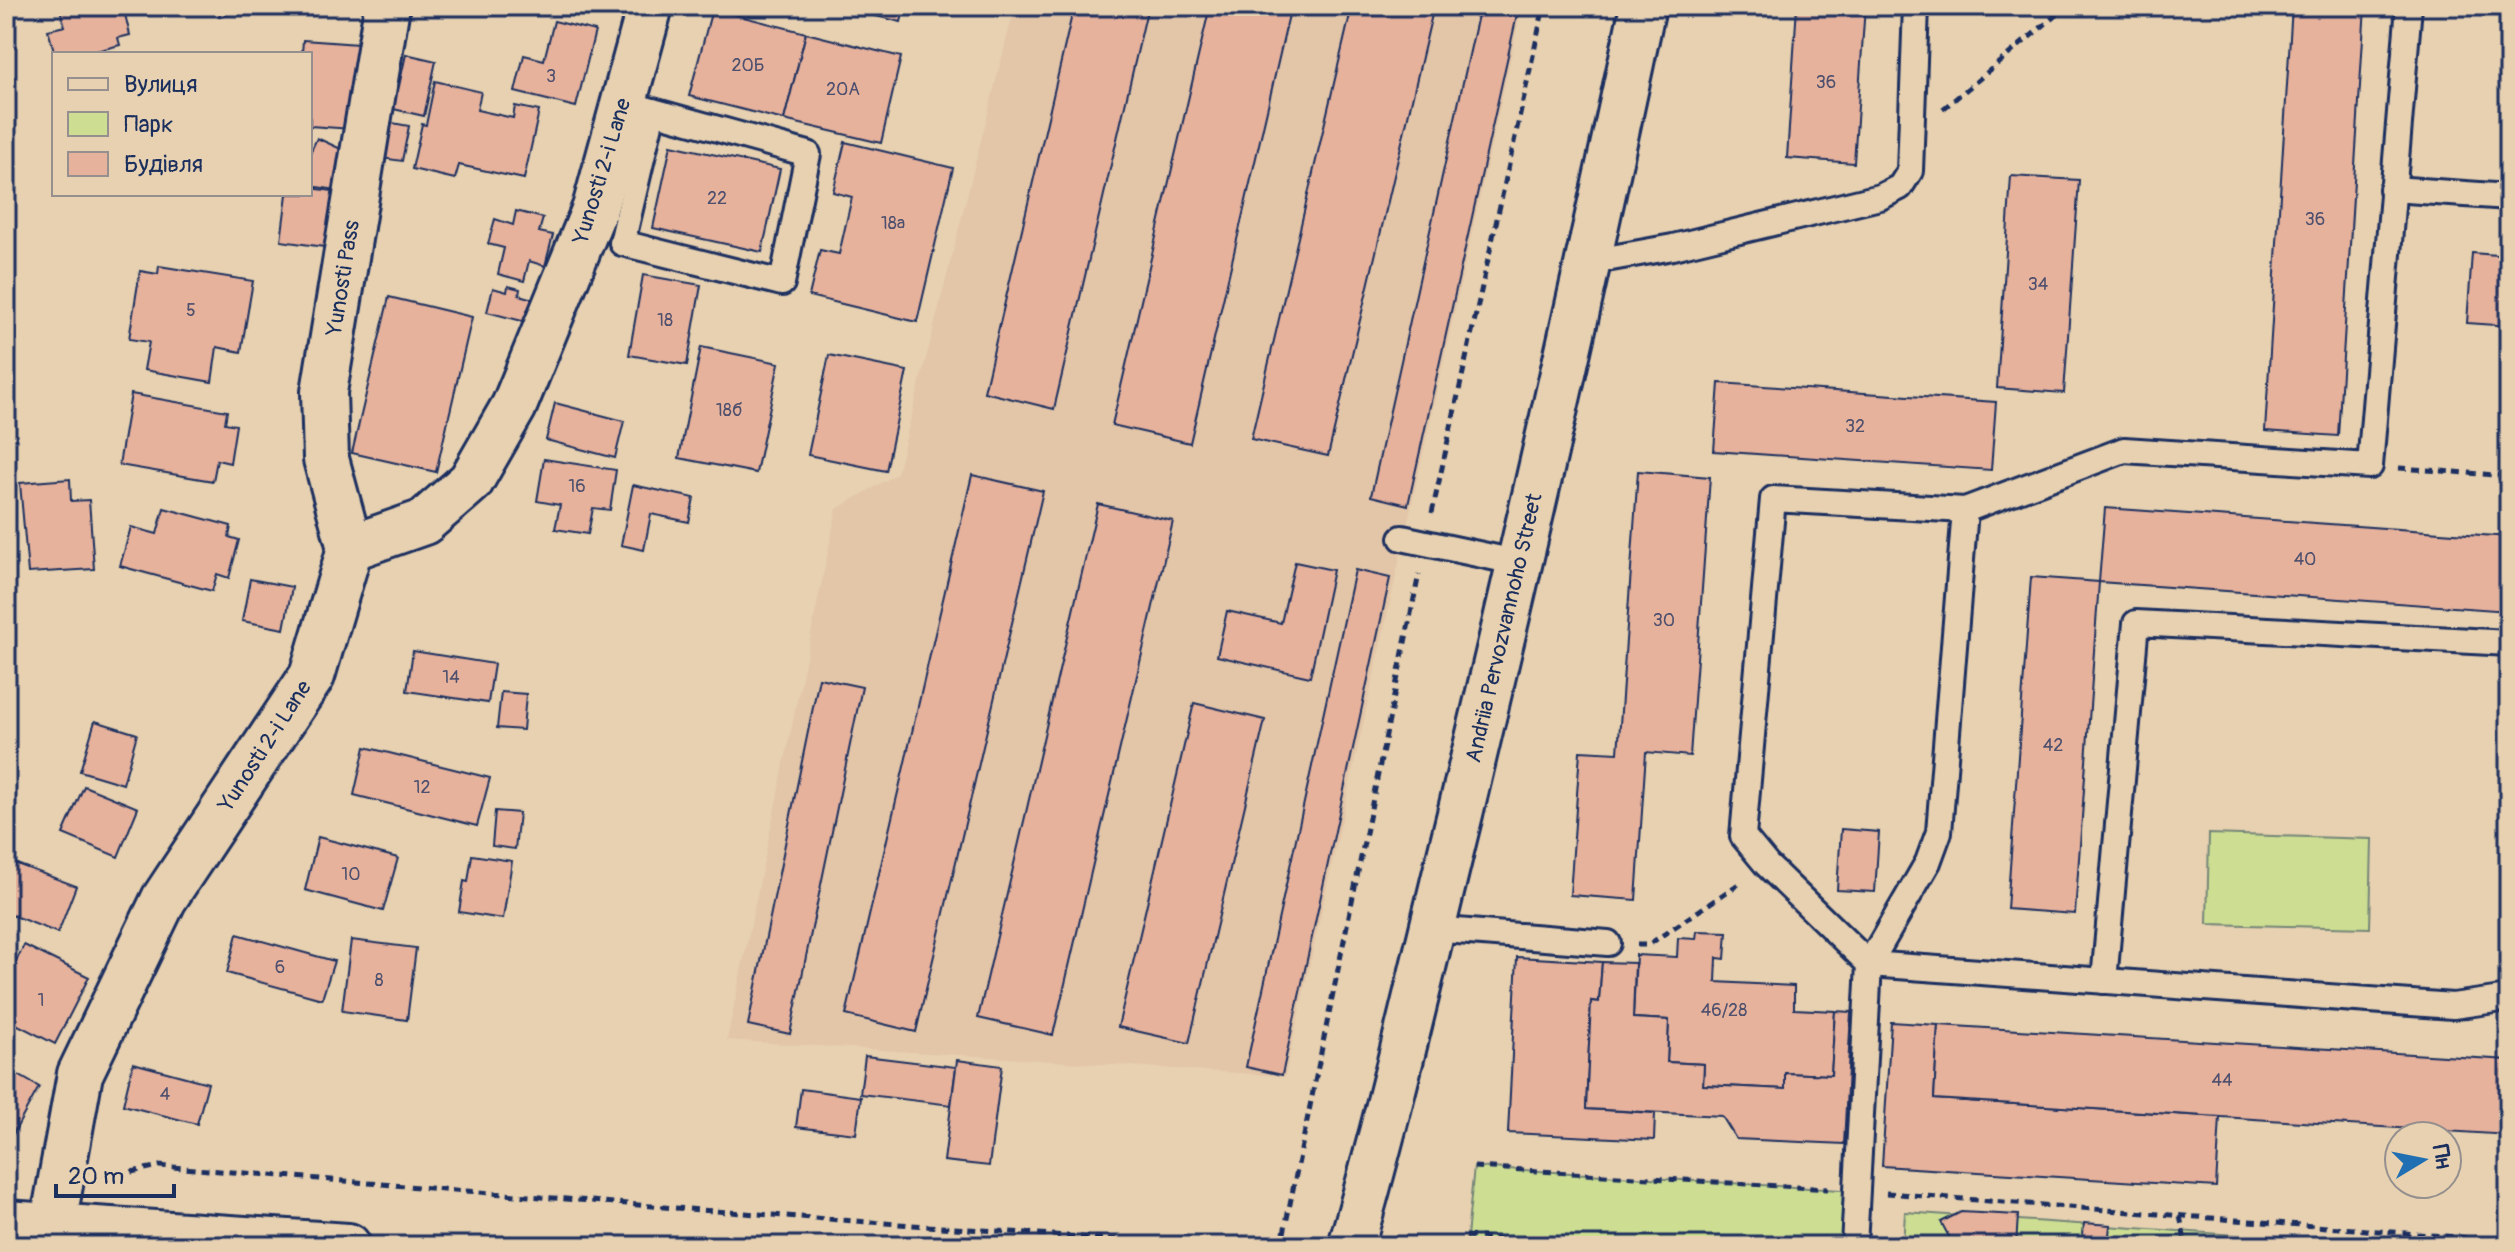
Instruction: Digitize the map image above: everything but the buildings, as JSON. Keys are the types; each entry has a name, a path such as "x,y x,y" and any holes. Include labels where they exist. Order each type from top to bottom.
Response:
{"street":[{"name":"Yunosti Pass","path":"350,548 326,459 324,392 387,6"},
{"name":"Yunosti 2-i Lane","path":"52,1221 80,1074 164,899 312,676 350,548 424,522 471,481 514,406 638,107 650,6"},
{"name":"Andriia Pervozvannoho Street","path":"1351,1246 1432,929 1520,563 1589,262 1643,6"},
{"path":"6,1223 52,1221 348,1246"}],"lane":[{"path":"1589,262 1673,247 1880,197 1900,187 1910,171 1916,6"},
{"path":"2409,6 2370,466 2124,450 1965,510 1773,499 1743,836 1767,865 1869,964 2453,1006 2509,998"},
{"path":"638,107 808,154 782,283 622,243 638,107"},
{"path":"2392,189 2509,197"},
{"path":"1854,1246 1869,964 1928,862 1939,832 1965,510"},
{"path":"1414,540 1520,563"},
{"path":"2104,981 2136,623 2509,643"},
{"path":"1432,929 1608,943"}],"path":[{"path":"1278,1246 1284,1233 1414,540 1544,6"},
{"path":"1911,135 2067,6"},
{"path":"2370,466 2509,476"},
{"path":"1608,943 1648,945 1767,865"},
{"path":"52,1221 159,1166 716,1211 1207,1246"},
{"path":"1474,1167 1856,1191 2509,1241"},
{"path":"2180,1216 2186,1246"},
{"path":"1466,1236 1581,1246"}],"shaded area":[{"path":"1015,6 1522,6 1285,1076 727,1040 837,509 897,474"}],"green space":[{"path":"2209,834 2372,839 2370,928 2207,924"},
{"path":"1474,1167 1856,1191 1854,1246 1466,1246"},
{"path":"1905,1212 2392,1246 1903,1246"}]}
